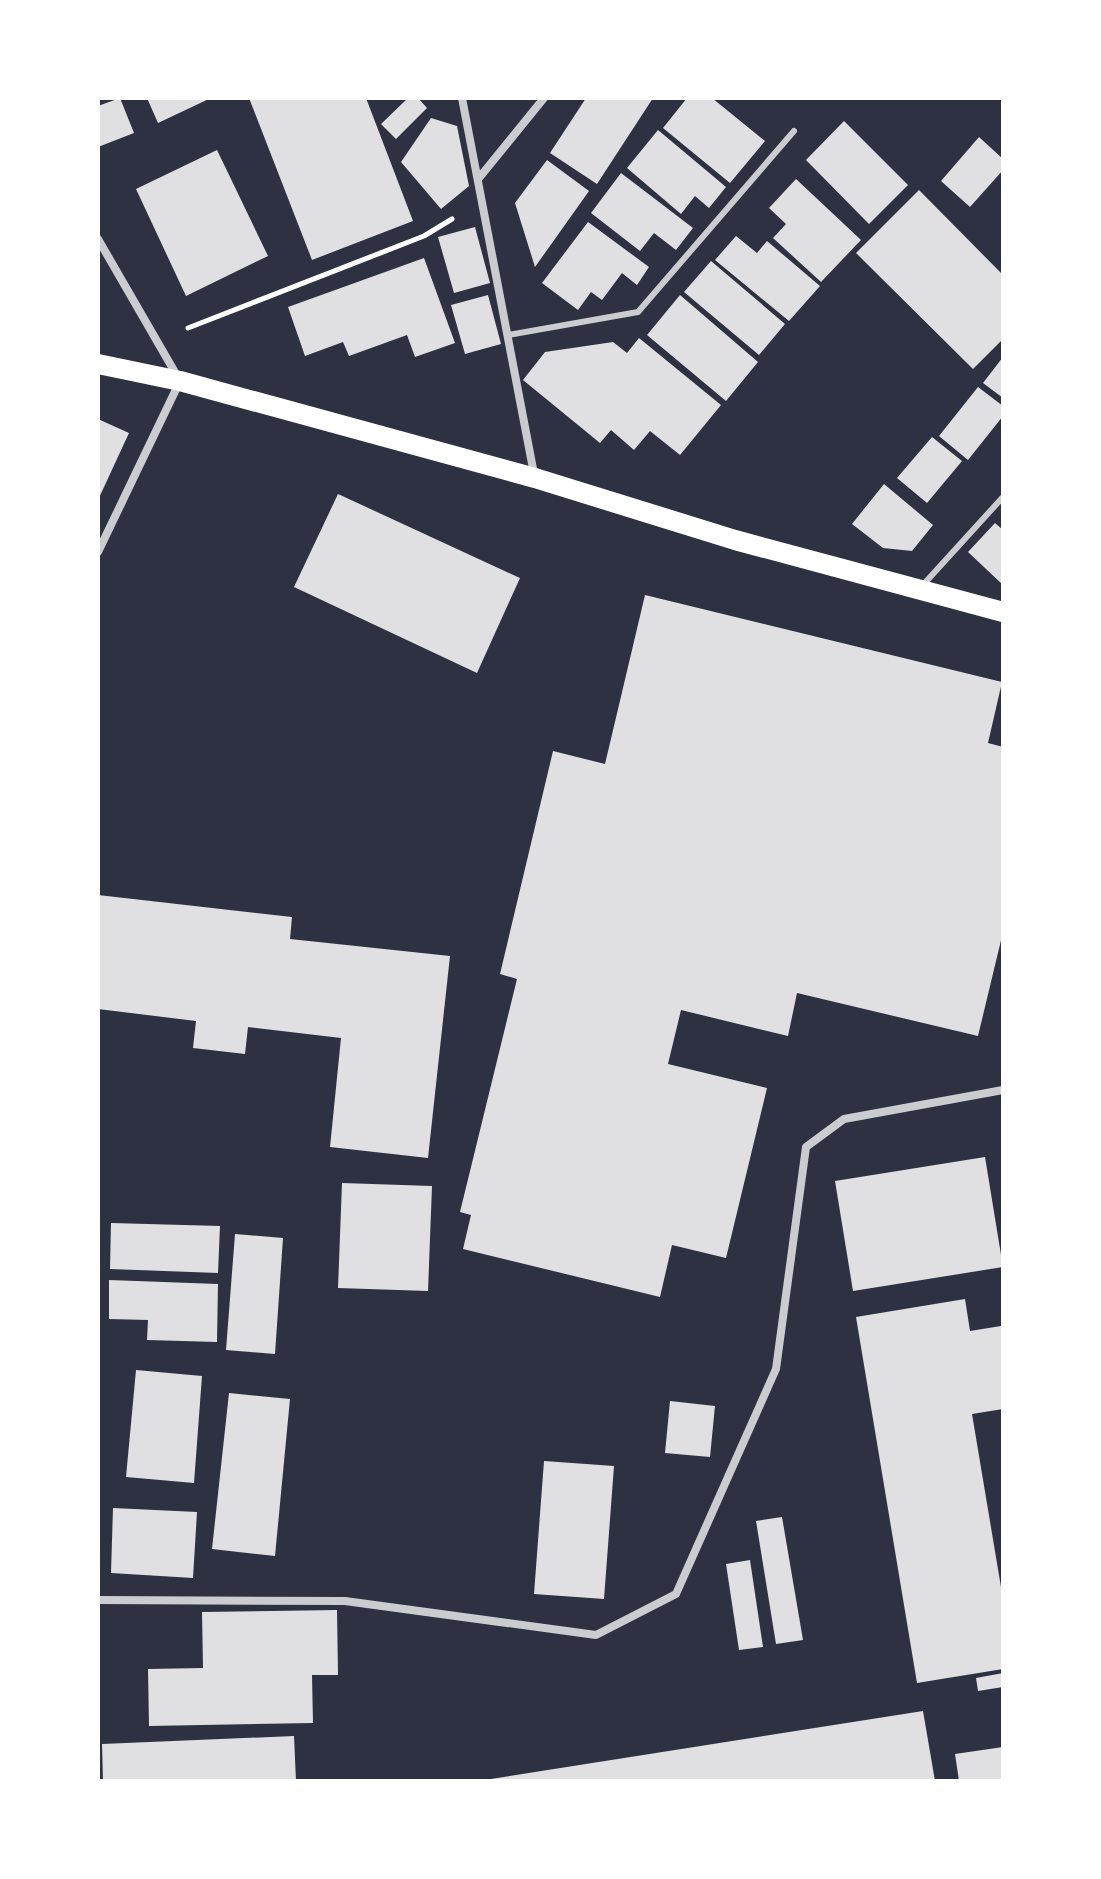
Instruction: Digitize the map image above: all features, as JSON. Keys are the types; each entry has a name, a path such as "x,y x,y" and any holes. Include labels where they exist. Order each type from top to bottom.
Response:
{"main road":[{"path":"98,364 180,381 535,478 735,540 1003,612"}],"street":[{"path":"462,98 535,478"},
{"path":"479,178 544,98"},
{"path":"98,239 180,381 98,552"},
{"path":"98,1600 345,1601 596,1635 676,1594 776,1369 806,1147 844,1119 1003,1090"}],"lane":[{"path":"508,335 638,312 794,131"},
{"path":"919,590 1003,497"}],"path":[{"path":"156,341 424,236 483,199"}],"building":[{"path":"120,98 134,133 98,147 98,106"},
{"path":"147,98 211,98 158,123"},
{"path":"249,98 366,98 413,221 312,260"},
{"path":"408,98 418,98 427,108 396,139 381,124"},
{"path":"586,98 653,98 597,184 550,153"},
{"path":"687,98 712,98 765,141 730,183 663,128"},
{"path":"431,118 457,126 469,186 441,209 401,162"},
{"path":"844,121 908,185 869,224 806,160"},
{"path":"658,130 726,187 709,208 695,196 681,214 627,168"},
{"path":"979,137 1003,159 1003,170 970,207 941,181"},
{"path":"217,150 268,256 186,296 136,189"},
{"path":"547,160 589,191 535,267 515,203"},
{"path":"621,173 693,228 676,250 654,233 640,251 591,213"},
{"path":"796,179 861,240 821,282 773,238 786,224 769,208"},
{"path":"919,190 1003,275 1003,339 973,369 856,253"},
{"path":"588,222 649,267 637,285 622,273 602,300 591,292 578,310 542,283"},
{"path":"475,227 490,283 454,293 438,237"},
{"path":"736,236 757,253 767,241 820,286 789,321 715,260"},
{"path":"424,258 455,343 415,357 407,335 349,356 343,342 305,356 288,307"},
{"path":"711,261 785,324 759,355 684,292"},
{"path":"488,295 501,344 465,354 451,305"},
{"path":"680,295 758,362 726,401 647,335"},
{"path":"639,338 721,405 680,455 650,431 634,450 611,430 600,443 523,380 545,352 613,342 627,353"},
{"path":"1003,357 1003,398 983,383"},
{"path":"978,387 1003,406 1003,416 968,460 939,436"},
{"path":"98,419 129,433 98,500"},
{"path":"932,437 962,461 927,503 897,478"},
{"path":"884,484 933,525 912,551 883,548 852,524"},
{"path":"338,494 520,578 477,673 294,587"},
{"path":"995,523 1003,530 1003,585 968,552"},
{"path":"645,595 1002,682 988,743 1003,747 1003,932 978,1036 797,993 788,1036 681,1010 668,1064 767,1088 726,1258 672,1245 660,1297 463,1249 471,1215 460,1212 517,979 500,974 553,751 605,764"},
{"path":"98,895 292,917 290,939 450,956 428,1158 330,1147 341,1038 248,1027 245,1054 193,1048 196,1021 98,1009"},
{"path":"985,1157 1003,1267 853,1291 835,1181"},
{"path":"342,1183 432,1186 428,1291 338,1288"},
{"path":"111,1223 220,1226 218,1273 110,1269"},
{"path":"235,1234 283,1238 275,1354 226,1350"},
{"path":"109,1280 218,1284 217,1342 147,1340 148,1320 109,1319"},
{"path":"965,1299 970,1331 1001,1326 1003,1338 1003,1409 972,1414 1003,1599 1003,1669 917,1683 856,1317"},
{"path":"136,1370 202,1376 194,1483 126,1477"},
{"path":"229,1393 290,1399 275,1556 212,1549"},
{"path":"670,1401 715,1406 710,1457 665,1453"},
{"path":"544,1461 614,1466 604,1599 534,1594"},
{"path":"113,1508 197,1512 193,1578 111,1573"},
{"path":"782,1517 803,1640 776,1644 756,1521"},
{"path":"750,1560 763,1647 739,1650 726,1564"},
{"path":"337,1610 338,1675 312,1675 313,1723 149,1726 148,1669 203,1668 202,1612"},
{"path":"1003,1673 1003,1687 978,1691 976,1678"},
{"path":"923,1711 935,1781 491,1781 491,1779"},
{"path":"294,1736 296,1781 103,1781 102,1744"},
{"path":"1003,1747 1003,1781 959,1781 955,1754"}]}
